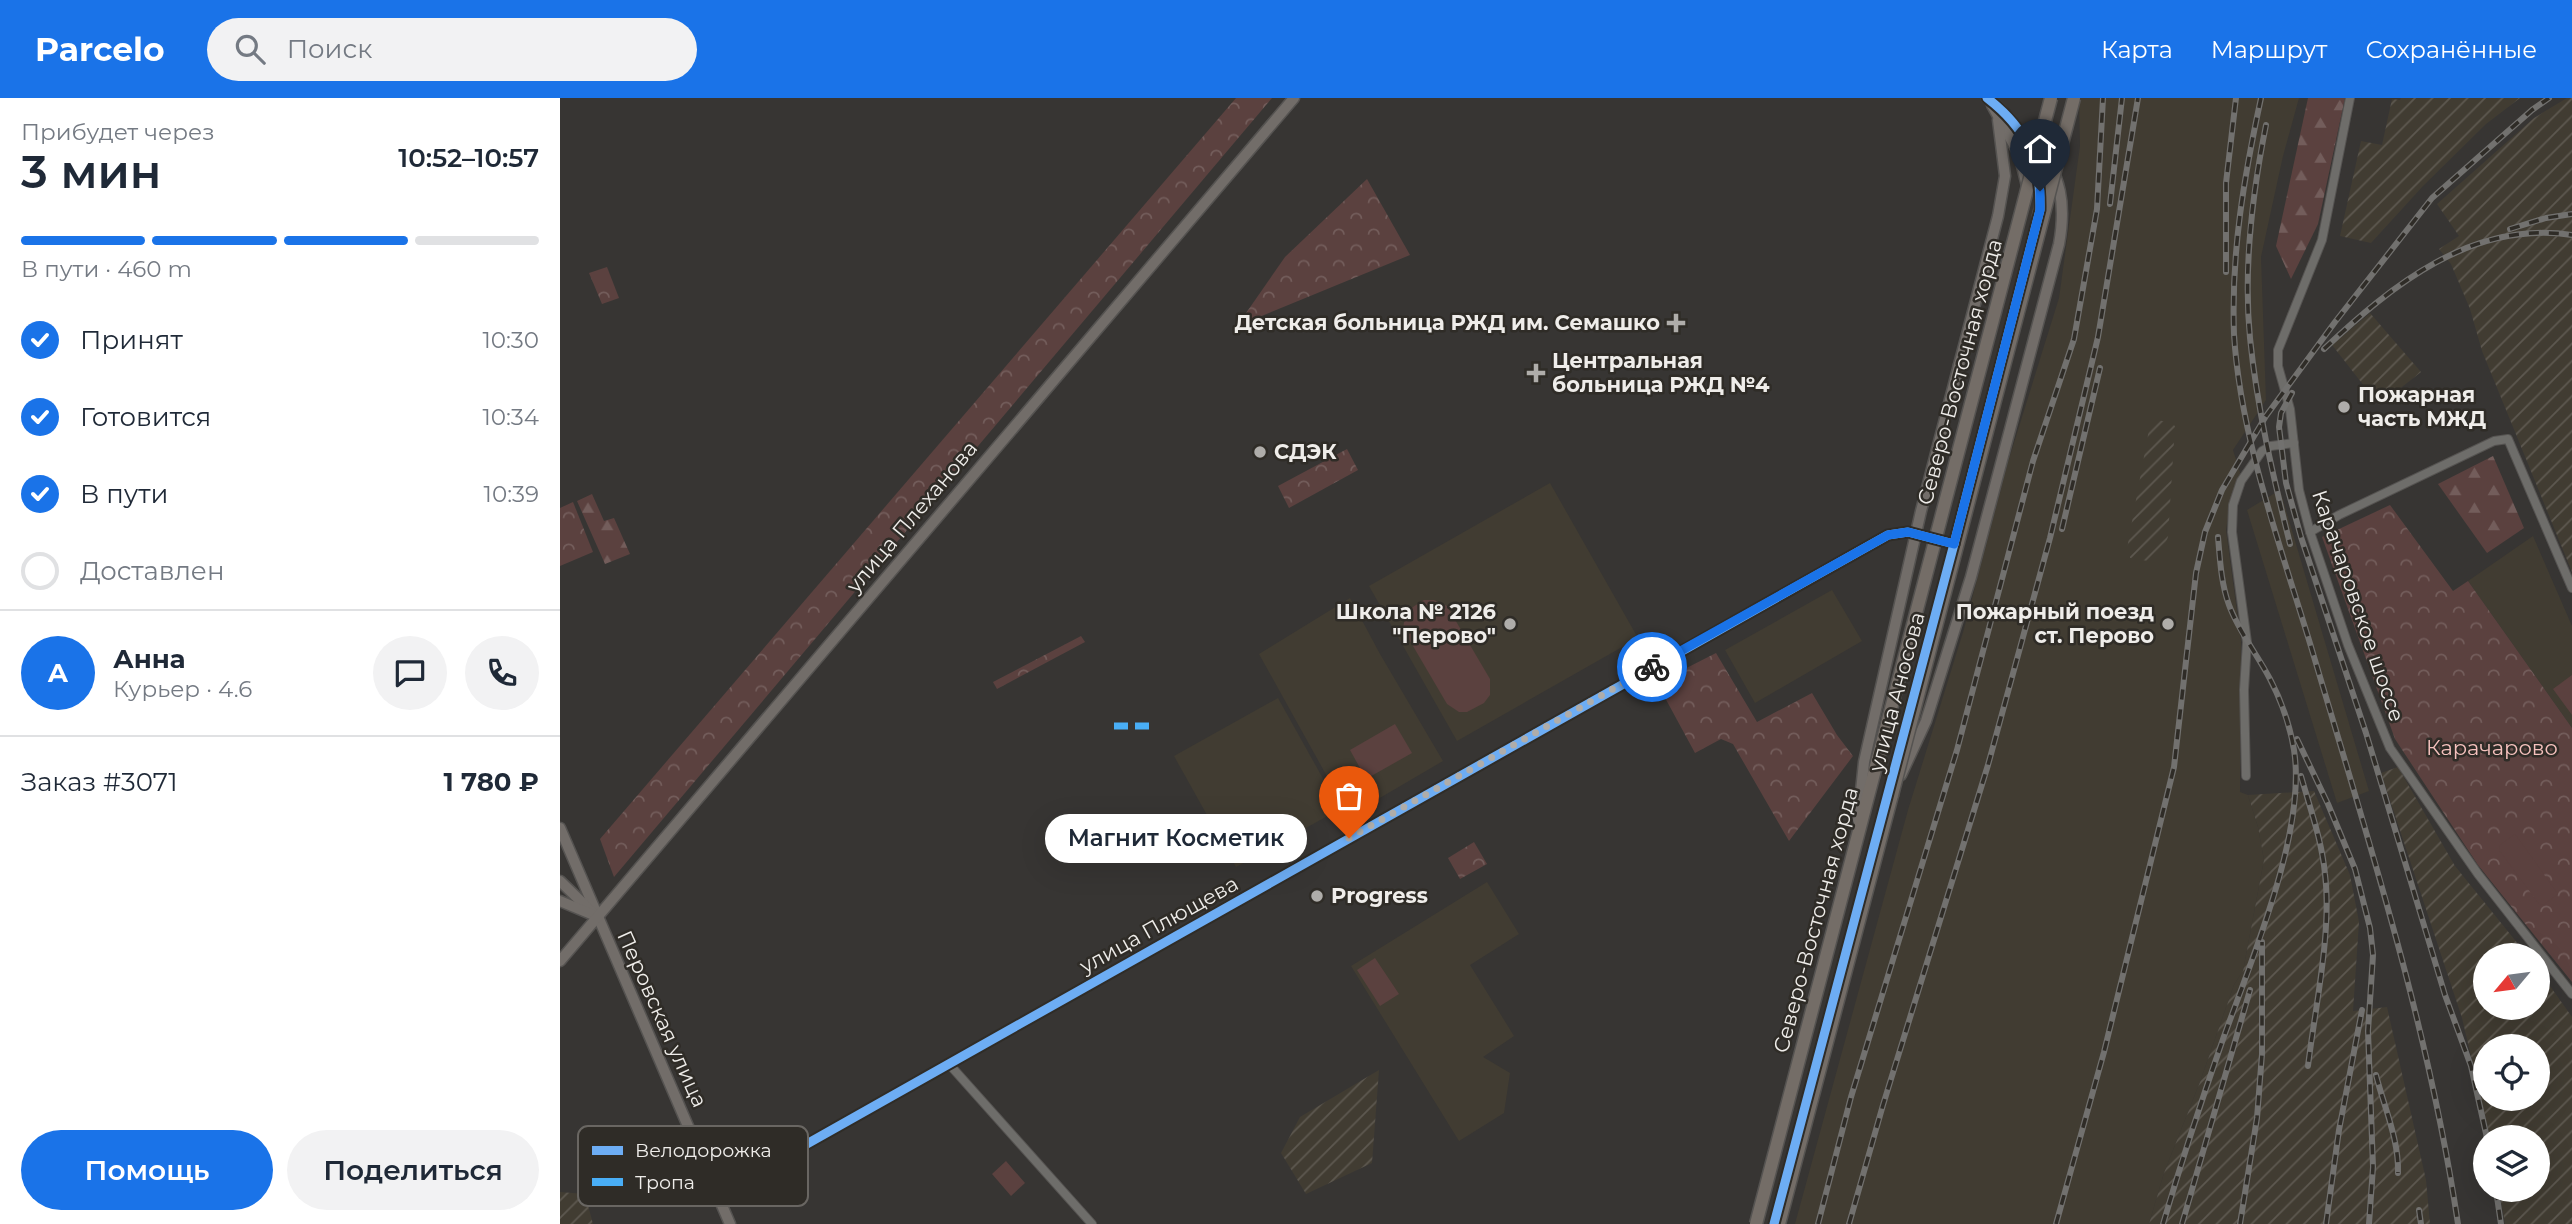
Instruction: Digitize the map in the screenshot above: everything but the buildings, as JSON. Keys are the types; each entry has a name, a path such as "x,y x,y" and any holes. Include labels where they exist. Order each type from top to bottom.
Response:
{"main road":[{"name":"Северо-Восточная хорда","path":"1756,1224 2051,98"},
{"name":"Северо-Восточная хорда","path":"1779,1224 2074,98"}],"street":[{"name":"улица Плеханова","path":"560,961 1294,98"},
{"name":"Карачаровское шоссе","path":"2350,98 2322,240 2278,350 2278,366 2290,409 2299,490 2310,532 2348,645 2390,748 2478,874 2572,994"},
{"path":"1892,794 1926,721 1971,578 2059,244 2063,197 2048,163 2039,148 2007,114 1988,99"},
{"name":"улица Аносова","path":"1756,1224 2027,207 2028,194 2019,154 1988,99"},
{"path":"1854,847 1864,762 1922,511 1998,216 2005,176 1997,114"},
{"name":"улица Аносова","path":"1774,1224 2040,210 2036,167 2022,132"},
{"path":"2310,532 2339,515 2494,441 2508,439 2572,588"},
{"path":"2246,776 2244,690 2247,642 2232,532 2233,505 2241,481 2262,451 2271,446 2294,443"},
{"name":"улица Плющева","path":"808,1143 1888,535 1908,532 1954,544"},
{"name":"Перовская улица","path":"560,828 688,1126"},
{"path":"560,881 597,917"},
{"path":"560,901 597,917"},
{"path":"949,1063 1092,1224"},
{"name":"Перовская улица","path":"723,1206 730,1224"}],"shaded area":[{"path":"2079,98 2299,98 2261,257 2266,400 2233,450 2241,476 2231,500 2226,530 2241,641 2240,792 2248,795 2264,860 2243,971 2234,985 2164,1173 2149,1224 1795,1224 1908,810 1964,629 2008,462 2059,298 2080,146"},
{"path":"2520,98 2486,124 2423,186 2371,243 2340,236 2361,141 2382,145 2392,99"},
{"path":"2567,98 2572,98 2572,572 2482,351 2470,309 2451,264 2439,249 2459,236 2437,204 2534,118"},
{"path":"2370,313 2421,372 2379,405 2332,345"},
{"path":"2156,420 2175,426 2168,537 2161,555 2154,562 2130,558 2130,555 2126,554 2150,424"},
{"name":"Школа № 2126 \"Перово\"","path":"1550,483 1638,638 1457,741 1369,586"},
{"path":"2280,490 2369,791 2337,803 2247,510"},
{"path":"2533,536 2572,626 2572,728 2468,581"},
{"path":"1832,590 1862,641 1755,703 1725,650"},
{"name":"Школа № 2126 \"Перово\"","path":"1350,598 1443,761 1349,816 1259,654"},
{"path":"1278,698 1340,809 1236,867 1174,756"},
{"path":"2398,767 2455,866 2517,943 2473,943 2473,1020 2550,1020 2550,986 2572,1017 2572,1224 2505,1224 2501,1202 2550,1202 2550,1125 2487,1125 2484,1111 2550,1111 2550,1034 2473,1034 2473,1065 2462,1018 2381,773"},
{"path":"2314,791 2350,875 2359,922 2353,1011 2387,1007 2426,1180 2430,1224 2149,1224 2164,1173 2234,985 2243,971 2264,860 2248,795"},
{"path":"1487,882 1519,934 1470,965 1514,1036 1483,1057 1510,1073 1504,1113 1459,1141 1351,966"},
{"path":"1379,1070 1372,1163 1306,1194 1281,1153 1300,1117"},
{"path":"560,1192 578,1193 578,1206 588,1206 593,1224 560,1224"}],"green space":[{"path":"1236,98 1272,98 614,877 600,839"},
{"path":"2308,98 2345,98 2318,224 2291,279 2276,246"},
{"path":"1367,179 1410,255 1237,326 1285,257"},
{"path":"607,267 619,298 602,304 589,273"},
{"path":"1347,449 1358,470 1289,508 1278,486"},
{"path":"2493,456 2524,528 2487,553 2438,484"},
{"path":"592,494 604,521 614,518 630,554 605,564 577,501"},
{"path":"573,502 593,552 560,566 560,508"},
{"name":"Карачарово","path":"2390,505 2453,591 2468,581 2572,728 2572,982 2550,955 2550,943 2541,943 2478,865 2395,739 2322,537"},
{"path":"1424,600 1434,600 1447,606 1490,679 1490,695 1484,703 1467,712 1459,712 1447,704 1403,629 1409,611"},
{"path":"1081,636 1085,642 997,689 993,682"},
{"path":"1716,653 1757,722 1812,693 1853,756 1789,841 1733,744 1721,739 1695,753 1657,683"},
{"path":"2572,675 2572,715 2553,689"},
{"path":"1395,724 1412,753 1366,779 1350,750"},
{"path":"2515,834 2558,894 2543,905 2539,904 2499,850 2500,845"},
{"path":"1474,842 1487,864 1460,879 1448,858"},
{"path":"1375,958 1399,994 1380,1006 1357,970"},
{"path":"1006,1161 1025,1183 1011,1196 992,1174"}],"railway":[{"path":"1818,1224 1851,1097 1957,750 2033,461 2074,339 2097,209 2103,98"},
{"path":"2110,204 2122,98"},
{"path":"1849,1224 1988,765 2050,538 2098,337 2138,98"},
{"path":"2226,272 2226,183 2236,98"},
{"path":"2261,98 2244,186 2235,274 2234,334 2244,413 2264,494 2354,792 2414,1006 2446,1151 2458,1224"},
{"path":"2056,1224 2104,1052 2174,767 2196,573 2205,532 2222,490 2266,416 2432,198 2549,98"},
{"path":"2266,125 2250,231 2248,311 2261,416 2290,544"},
{"path":"2510,229 2546,218 2572,214"},
{"path":"2324,349 2377,302 2436,262 2501,237 2535,233 2572,235"},
{"path":"2062,529 2100,368"},
{"path":"2292,393 2281,413 2279,427 2286,483 2301,537 2366,733 2445,995 2471,1066 2484,1125"},
{"path":"2163,1224 2206,1087 2261,937 2284,858 2296,783 2294,750 2288,723 2270,679 2229,605 2218,537"},
{"path":"2297,739 2355,869 2370,928 2373,955 2368,1031 2373,1167 2369,1224"},
{"path":"2301,776 2321,849 2327,897 2325,945 2308,1066"},
{"path":"2240,1224 2257,1118 2262,1054 2262,942"},
{"path":"2182,1224 2250,990"},
{"path":"2326,1224 2339,1130 2362,1010"},
{"path":"2376,1075 2394,1135 2398,1173"},
{"path":"2498,1202 2501,1224"},
{"path":"2419,1210 2421,1224"}],"marked path":[{"path":"1114,726 1149,726"}],"cycle path":[{"path":"1774,1224 2040,210 2038,176 2029,146 2012,121 1987,98"},
{"path":"808,1143 1888,535 1908,532 1954,544"}],"way so far":[{"path":"1349,838 1652,667"}],"place":[{"name":"Детская больница РЖД им. Семашко","path":"1676,323"},
{"name":"Центральная больница РЖД №4","path":"1536,373"},
{"name":"Пожарная часть МЖД","path":"2344,407"},
{"name":"СДЭК","path":"1260,452"},
{"name":"Школа № 2126 \"Перово\"","path":"1510,624"},
{"name":"Пожарный поезд ст. Перово","path":"2168,624"},
{"name":"Магнит Косметик","path":"1349,838"},
{"name":"Progress","path":"1317,896"}],"route":[{"path":"1652,667 1895,532 1908,532 1954,544 2040,210 2040,191"}]}
